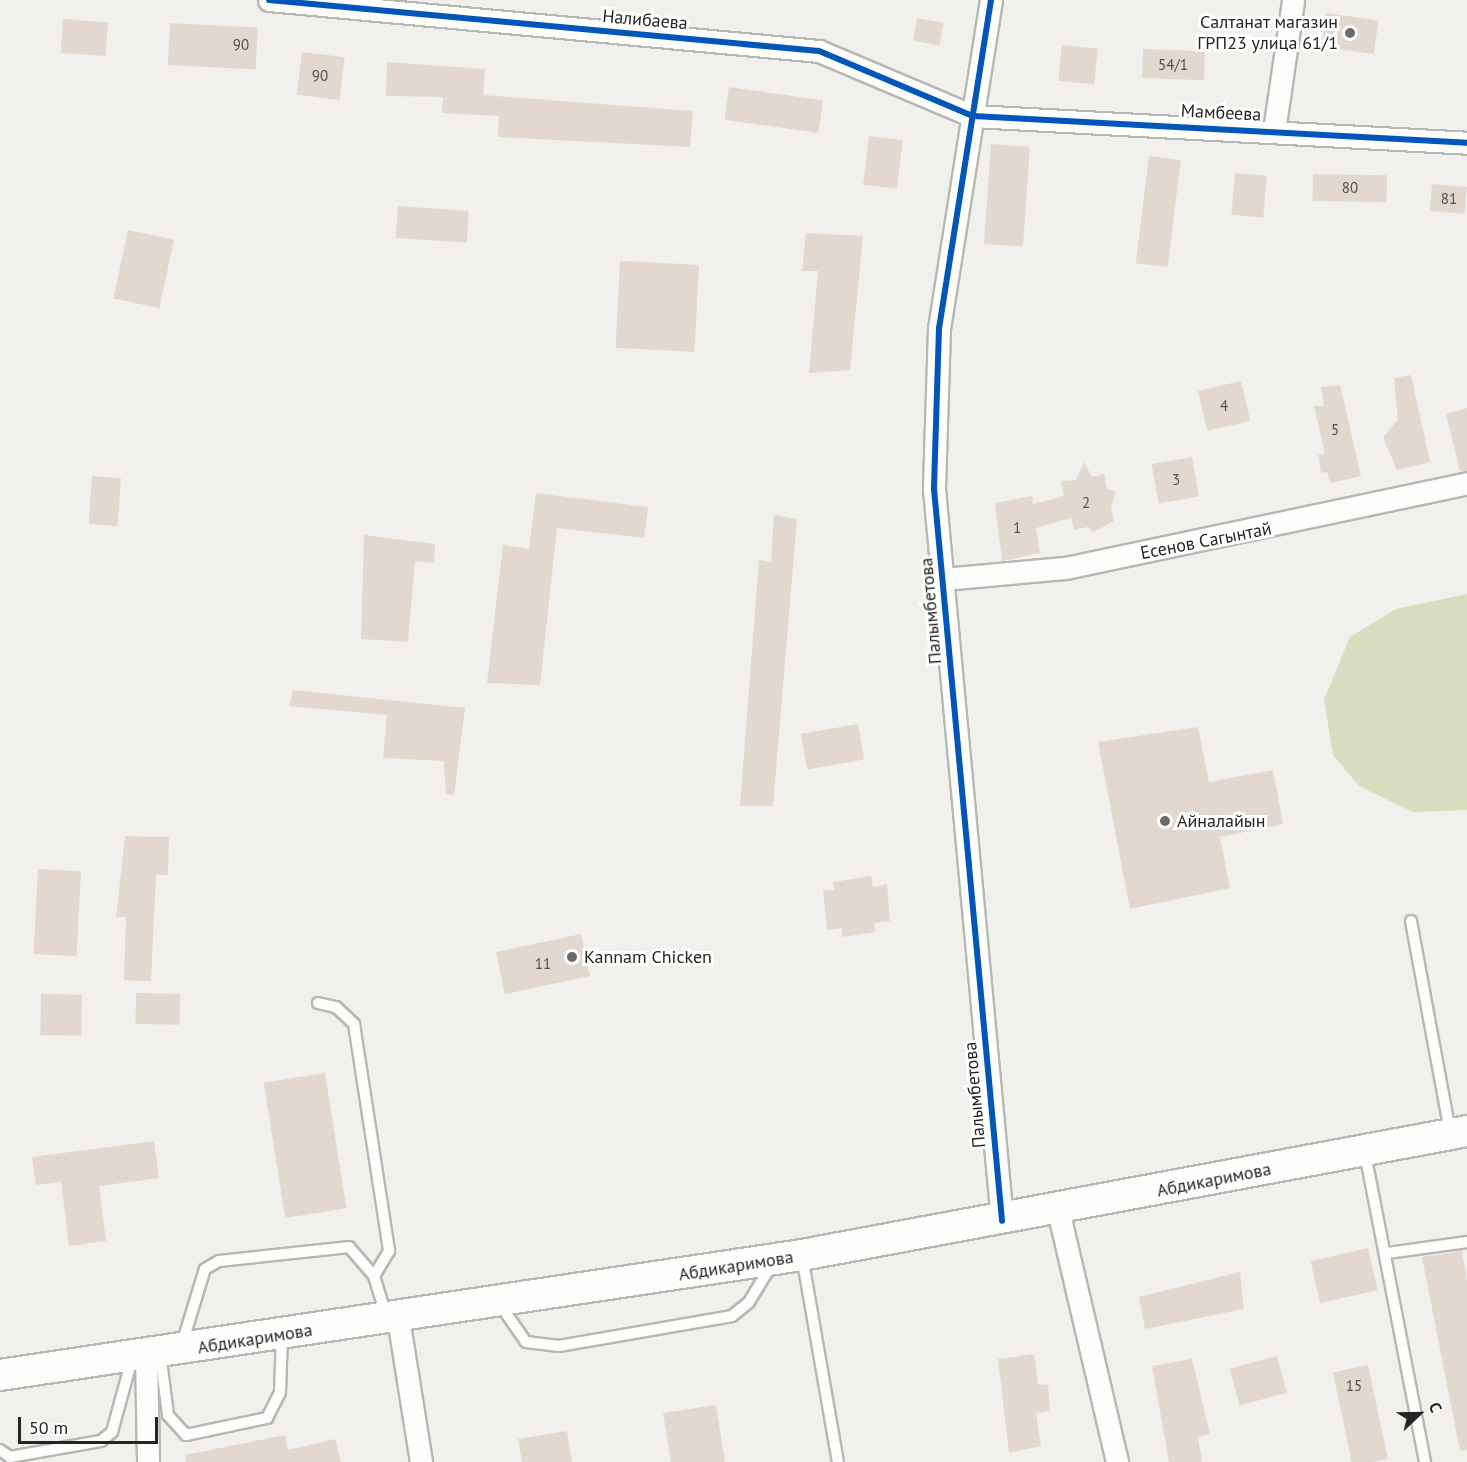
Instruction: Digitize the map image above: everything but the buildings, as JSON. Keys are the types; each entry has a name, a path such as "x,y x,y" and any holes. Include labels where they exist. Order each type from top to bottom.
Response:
{"main road":[{"name":"Абдикаримова","path":"0,1375 392,1319 788,1258 1002,1221 1459,1133"}],"street":[{"name":"Налибаева","path":"269,0 819,51 973,116"},
{"name":"Палымбетова","path":"991,0 939,328 934,489 1002,1221"},
{"path":"1274,130 1293,0"},
{"name":"Мамбеева","path":"973,116 1274,130 1467,143"},
{"name":"Есенов Сагынтай","path":"943,579 1065,568 1467,483"},
{"path":"1058,1210 1117,1462"},
{"path":"392,1319 421,1462"},
{"path":"148,1462 155,1354"}],"lane":[{"path":"1411,921 1459,1133"},
{"path":"318,1004 336,1007 354,1024 389,1251 374,1276"},
{"path":"1365,1151 1387,1253 1425,1462"},
{"path":"1387,1253 1467,1242"},
{"path":"0,1450 10,1457 101,1441 112,1432 206,1269 219,1261 349,1247 374,1276 392,1319"},
{"path":"499,1303 526,1342 537,1344 559,1346 709,1324 732,1317 749,1302 788,1258"},
{"path":"788,1258 838,1462"},
{"path":"155,1354 168,1415 186,1435 267,1418 280,1392 282,1335"}],"green space":[{"path":"1467,594 1467,810 1413,812 1359,786 1333,755 1324,700 1350,637 1396,609"}],"cycle path":[{"path":"269,0 819,51 973,116 1467,143"},
{"path":"991,0 939,328 934,489 1002,1221"}],"place":[{"name":"Салтанат магазин ГРП23 улица 61/1","path":"1350,33"},
{"name":"Айналайын","path":"1165,821"},
{"name":"Kannam Chicken","path":"572,957"}]}
